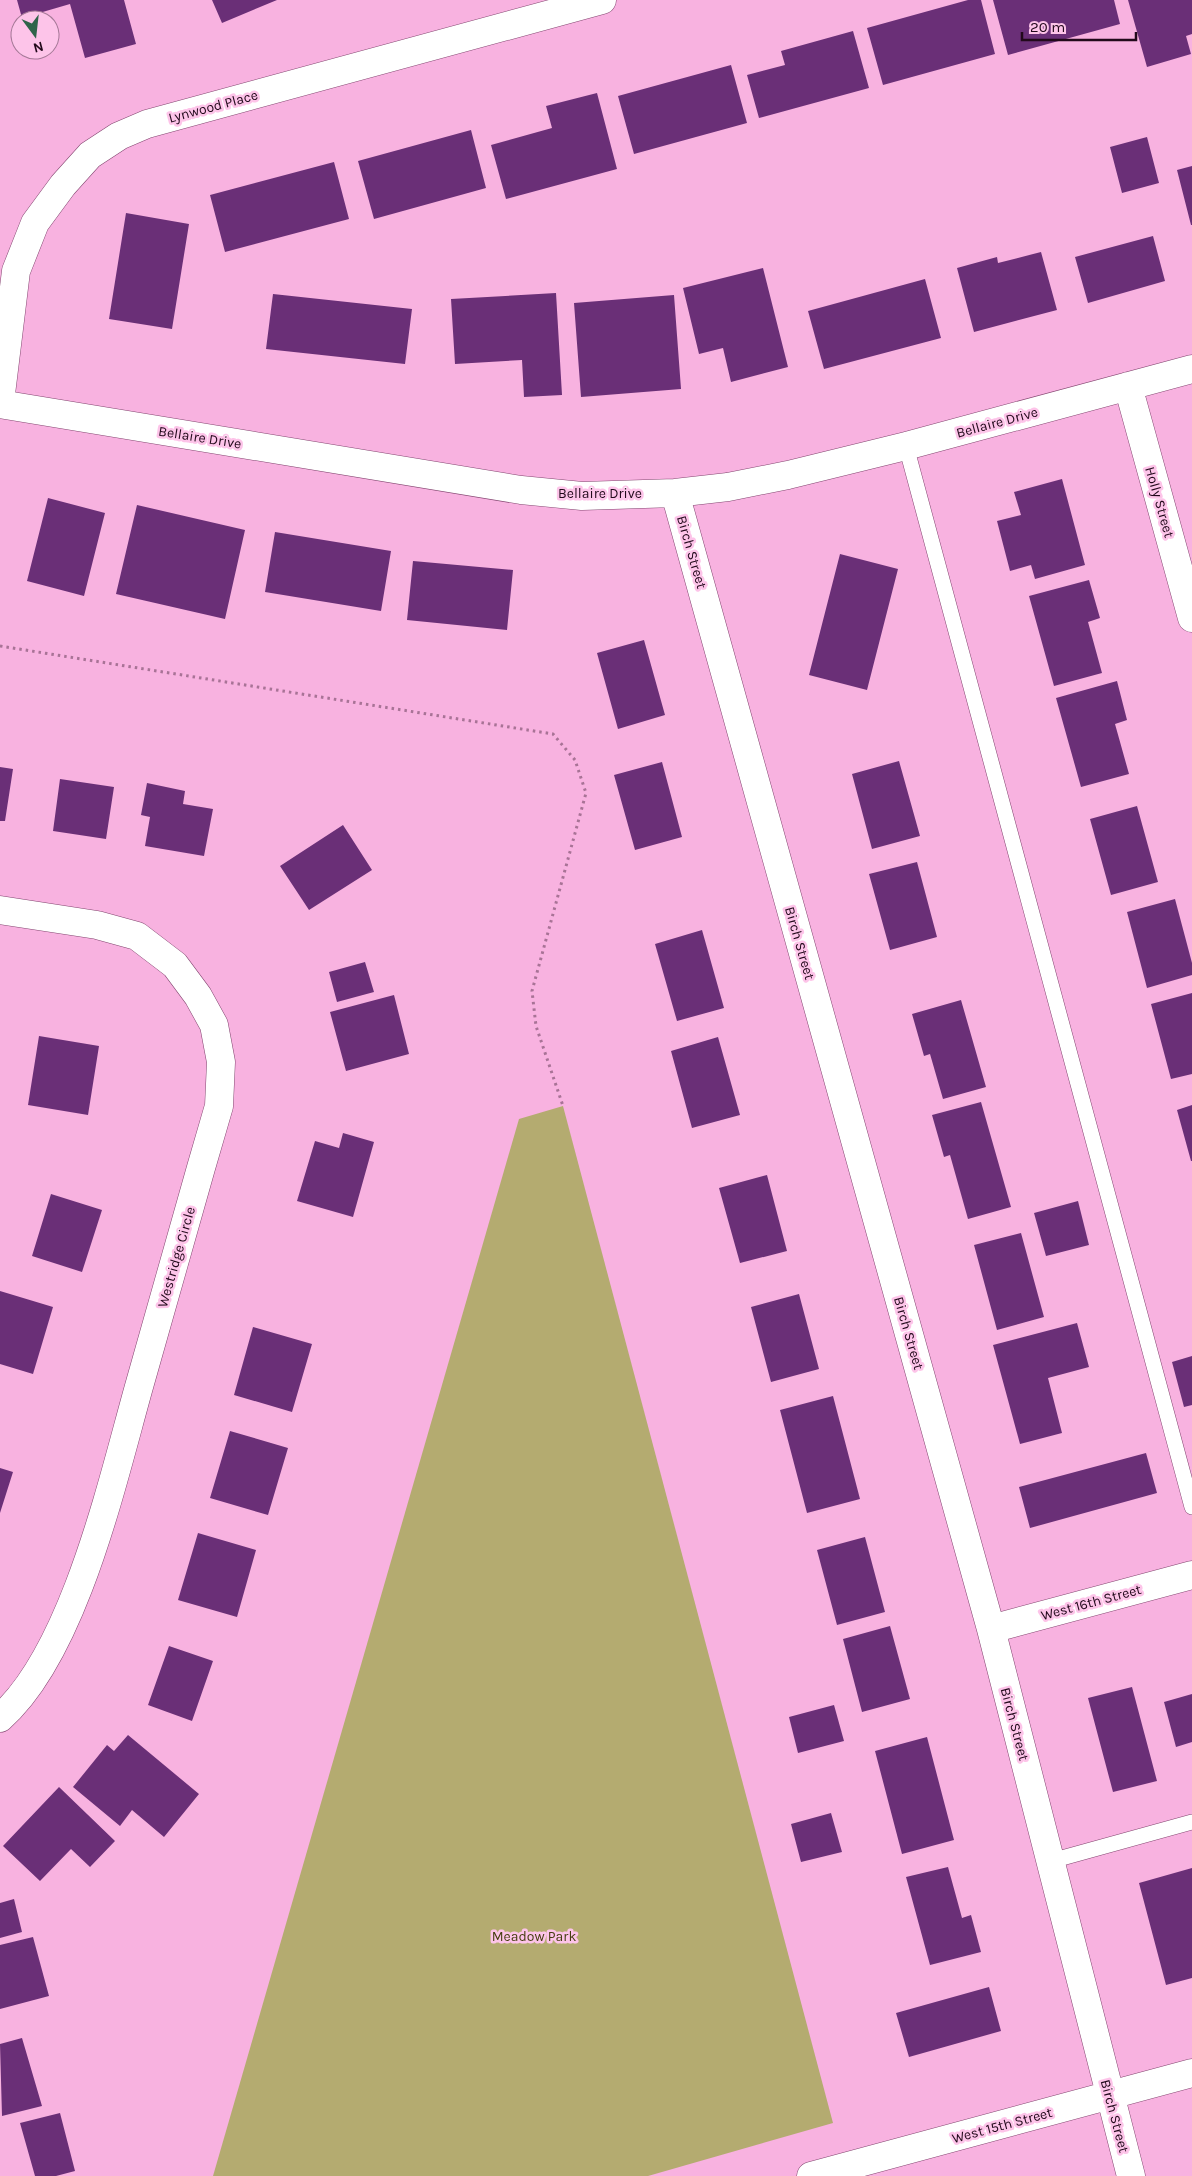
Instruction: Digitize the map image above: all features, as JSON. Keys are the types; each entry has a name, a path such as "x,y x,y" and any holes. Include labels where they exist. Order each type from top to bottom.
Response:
{"street":[{"name":"Lynwood Place","path":"0,403 16,270 35,223 63,185 90,155 119,136 147,124 602,0"},
{"name":"Bellaire Drive","path":"0,403 521,490 582,496 675,492 728,487 788,475 906,446 1192,370"},
{"name":"Holly Street","path":"1128,386 1192,618"},
{"name":"Birch Street","path":"675,492 991,1628 1131,2176"},
{"name":"Westridge Circle","path":"0,910 97,925 137,936 175,965 198,996 214,1025 222,1062 218,1106 105,1505 75,1593 56,1639 32,1680 0,1718"},
{"name":"West 16th Street","path":"991,1628 1192,1575"},
{"name":"West 15th Street","path":"811,2176 862,2169 1192,2072"}],"lane":[{"path":"906,446 1192,1507"},
{"path":"1051,1860 1192,1822"}],"path":[{"path":"0,646 553,734 576,760 586,793 532,991 536,1026 563,1106"}],"green space":[{"name":"Meadow Park","path":"563,1106 833,2123 648,2176 213,2176 519,1119"}],"building":[{"path":"17,0 124,0 136,44 85,58 70,4 49,10 20,10"},
{"path":"212,0 277,0 222,23"},
{"path":"968,0 981,0 995,54 883,85 867,28"},
{"path":"993,0 1114,0 1120,24 1008,55"},
{"path":"1128,0 1192,0 1192,34 1186,36 1191,54 1147,67"},
{"path":"853,31 869,88 759,118 747,75 785,65 781,51"},
{"path":"731,65 747,123 634,154 618,96"},
{"path":"597,93 617,169 506,199 491,145 552,128 546,106"},
{"path":"471,130 486,188 374,219 358,161"},
{"path":"1147,137 1159,183 1122,193 1110,147"},
{"path":"334,162 349,219 225,252 210,195"},
{"path":"1192,166 1192,225 1191,225 1177,170"},
{"path":"126,213 189,224 172,329 109,319"},
{"path":"1153,236 1165,281 1088,303 1075,257"},
{"path":"1041,252 1057,310 974,332 957,268 997,257 998,263"},
{"path":"763,268 788,367 731,382 723,348 699,354 683,288"},
{"path":"925,279 941,338 824,369 808,311"},
{"path":"556,293 562,395 524,397 522,360 455,364 451,299"},
{"path":"273,294 412,309 405,364 266,349"},
{"path":"674,295 681,389 581,397 574,303"},
{"path":"1062,479 1085,565 1035,579 1031,565 1010,571 997,521 1021,515 1014,492"},
{"path":"48,498 105,513 84,596 27,581"},
{"path":"137,505 245,530 225,619 116,594"},
{"path":"275,532 391,551 381,611 265,592"},
{"path":"840,554 898,569 867,690 809,675"},
{"path":"413,561 513,570 507,630 407,620"},
{"path":"1089,580 1100,618 1088,622 1102,673 1054,686 1029,596"},
{"path":"644,640 665,715 618,729 597,653"},
{"path":"1117,681 1127,720 1115,724 1129,774 1081,787 1056,698"},
{"path":"899,761 920,836 872,849 852,774"},
{"path":"662,762 682,837 635,850 614,775"},
{"path":"0,767 13,769 5,821 0,821"},
{"path":"60,779 114,787 106,839 53,831"},
{"path":"147,783 185,791 183,804 213,809 204,856 145,846 150,817 141,815"},
{"path":"1137,806 1158,882 1111,895 1090,819"},
{"path":"343,825 372,870 309,910 280,866"},
{"path":"917,862 937,937 890,950 869,874"},
{"path":"1175,899 1192,963 1192,975 1147,988 1127,912"},
{"path":"702,930 724,1008 677,1021 655,944"},
{"path":"365,962 374,992 337,1002 329,972"},
{"path":"1192,993 1192,1074 1171,1079 1151,1004"},
{"path":"394,995 409,1054 346,1071 330,1012"},
{"path":"961,1000 986,1087 943,1099 930,1054 924,1056 912,1014"},
{"path":"39,1036 99,1046 88,1115 28,1105"},
{"path":"718,1037 740,1115 692,1128 671,1051"},
{"path":"981,1102 1011,1207 968,1219 950,1155 944,1157 932,1115"},
{"path":"1192,1105 1192,1161 1191,1161 1177,1110"},
{"path":"343,1133 374,1142 353,1217 297,1201 315,1141 339,1148"},
{"path":"767,1175 787,1251 740,1263 719,1188"},
{"path":"51,1194 102,1210 82,1272 32,1256"},
{"path":"1078,1201 1089,1245 1046,1256 1034,1213"},
{"path":"1021,1233 1044,1317 997,1330 974,1245"},
{"path":"0,1291 53,1307 33,1374 0,1364"},
{"path":"799,1294 819,1369 771,1382 751,1307"},
{"path":"1077,1323 1089,1367 1048,1378 1062,1433 1020,1444 993,1345"},
{"path":"253,1327 312,1344 292,1412 234,1395"},
{"path":"1192,1356 1192,1405 1184,1407 1172,1362"},
{"path":"833,1396 860,1499 807,1513 780,1410"},
{"path":"230,1431 288,1448 268,1515 210,1498"},
{"path":"1146,1453 1157,1493 1030,1528 1019,1487"},
{"path":"0,1468 13,1472 0,1513"},
{"path":"198,1533 256,1550 237,1617 178,1600"},
{"path":"865,1537 885,1612 837,1625 817,1550"},
{"path":"890,1626 910,1699 862,1712 843,1639"},
{"path":"169,1646 213,1661 192,1721 148,1705"},
{"path":"1132,1687 1157,1781 1113,1792 1088,1698"},
{"path":"1192,1694 1192,1742 1176,1747 1164,1702"},
{"path":"834,1705 844,1741 798,1753 789,1717"},
{"path":"128,1735 199,1794 164,1837 132,1810 120,1826 73,1787 107,1745 114,1751"},
{"path":"927,1737 954,1840 902,1854 875,1751"},
{"path":"59,1787 115,1841 90,1867 71,1849 40,1881 3,1846"},
{"path":"831,1813 842,1852 801,1862 791,1824"},
{"path":"948,1867 962,1918 971,1915 981,1952 930,1965 906,1877"},
{"path":"1192,1868 1192,1978 1166,1985 1139,1883"},
{"path":"14,1899 22,1932 0,1938 0,1903"},
{"path":"33,1937 49,1996 0,2009 0,1945"},
{"path":"989,1987 1001,2031 909,2057 896,2013"},
{"path":"22,2038 42,2106 2,2116 0,2044"},
{"path":"60,2113 75,2171 56,2176 35,2176 20,2123"}]}
